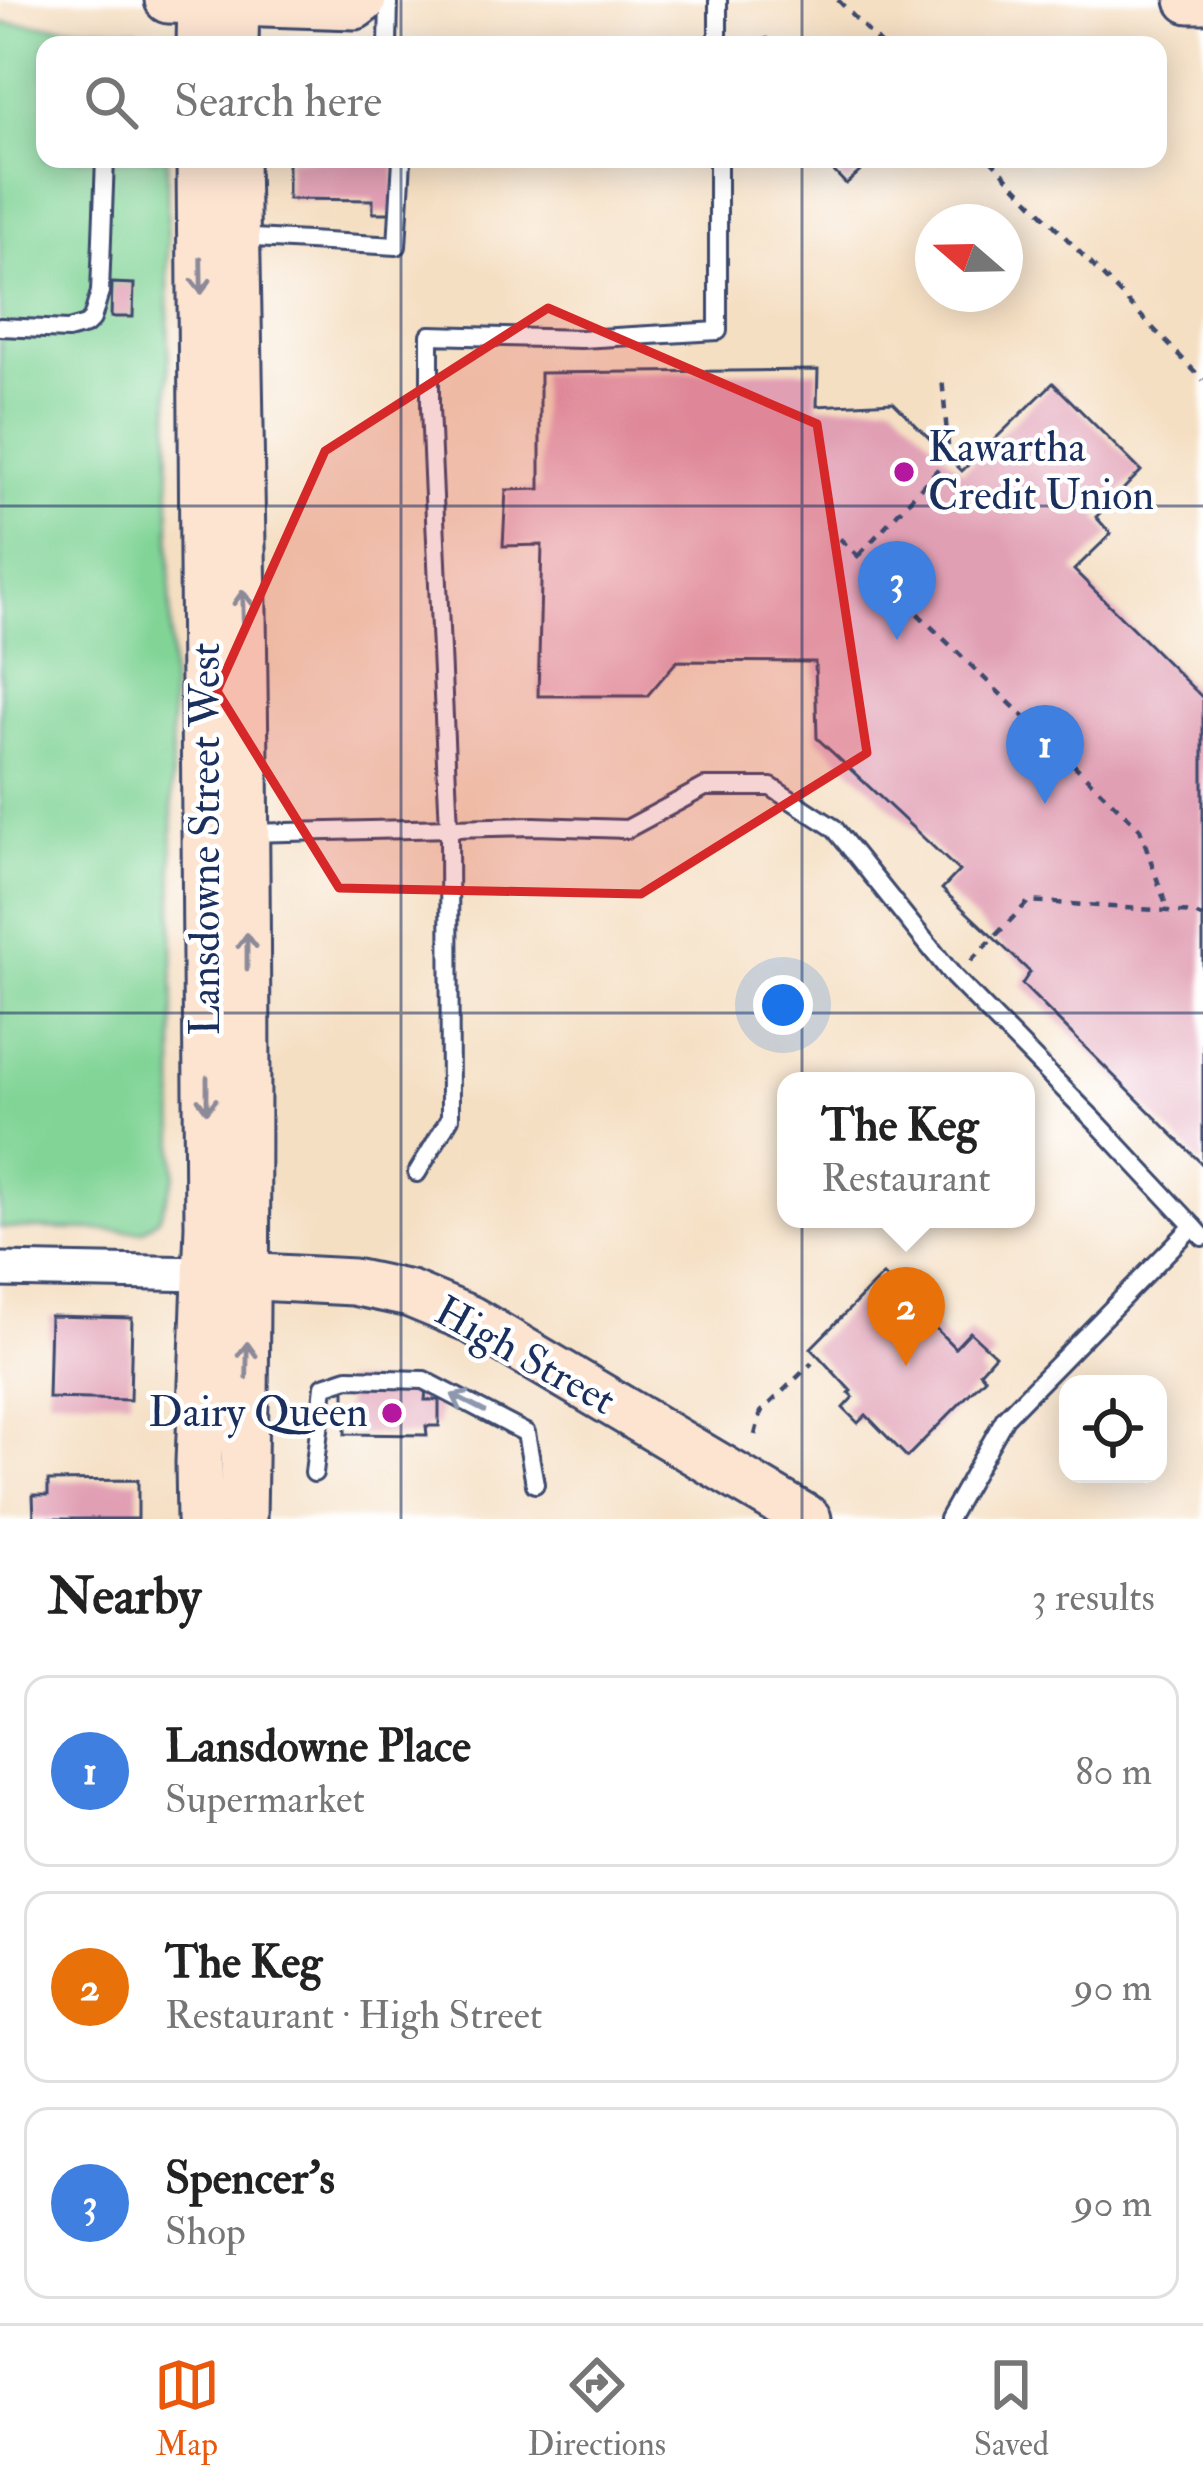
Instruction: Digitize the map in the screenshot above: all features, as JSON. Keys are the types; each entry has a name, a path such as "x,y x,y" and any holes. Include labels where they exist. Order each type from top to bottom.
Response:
{"main road":[{"path":"168,0 222,10 355,6 363,0"},
{"path":"1189,0 1203,0"},
{"path":"206,36 222,10"},
{"name":"Lansdowne Street West","path":"200,168 208,1156 227,1276 243,1519"},
{"name":"Lansdowne Street West","path":"200,1519 199,1462 227,1276 246,833 235,168"},
{"name":"High Street","path":"227,1276 353,1282 410,1294 470,1319 808,1519"}],"street":[{"name":"High Street","path":"0,1270 227,1276"}],"lane":[{"path":"388,36 389,0"},
{"path":"718,0 718,36"},
{"path":"0,327 68,330 92,319 100,292 105,168"},
{"path":"236,237 397,246 401,168"},
{"path":"417,1173 451,1118 449,828 430,335 581,339 718,331 718,168"},
{"path":"246,833 534,826 627,829 705,788 771,787 834,828 954,977 1198,1231 1005,1418 948,1519"},
{"path":"314,1473 324,1386 349,1378 424,1380 526,1432 536,1484"}],"path":[{"path":"838,0 872,36"},
{"path":"999,168 1203,380"},
{"path":"859,555 949,458 941,376"},
{"path":"827,526 1140,829 1168,911"},
{"path":"954,977 1029,901 1203,918"},
{"path":"755,1435 761,1412 812,1363"}],"highlighted area":[{"path":"548,308 817,424 867,753 641,894 339,888 217,691 325,451"}],"green space":[{"path":"0,23 137,30 143,36 36,36 36,168 167,168 175,1175 159,1218 142,1231 0,1228"}],"building":[{"path":"288,168 395,168 395,213 373,213 373,200 288,199"},
{"path":"831,168 864,168 846,184"},
{"path":"112,283 134,284 133,317 111,317"},
{"path":"818,370 817,406 893,402 962,471 1053,383 1141,471 1096,517 1111,534 1074,570 1203,698 1203,1165 1022,984 1030,972 942,889 959,871 817,738 815,662 677,661 647,696 538,696 542,545 503,546 506,490 540,489 540,373"},
{"path":"883,1275 955,1348 970,1332 995,1355 980,1372 985,1378 907,1457 866,1415 858,1423 843,1408 853,1397 851,1391 811,1348"},
{"path":"50,1316 132,1318 130,1400 48,1398"},
{"name":"Dairy Queen","path":"345,1381 397,1382 397,1388 426,1389 425,1400 439,1400 439,1426 426,1426 427,1435 345,1434"},
{"path":"138,1480 138,1519 34,1519 33,1495 48,1495 48,1481"}],"place":[{"name":"Kawartha Credit Union","path":"904,472"},
{"name":"Spencer's","path":"897,640"},
{"name":"Lansdowne Place","path":"1045,804"},
{"name":"The Keg","path":"906,1366"},
{"name":"Dairy Queen","path":"392,1413"}]}
